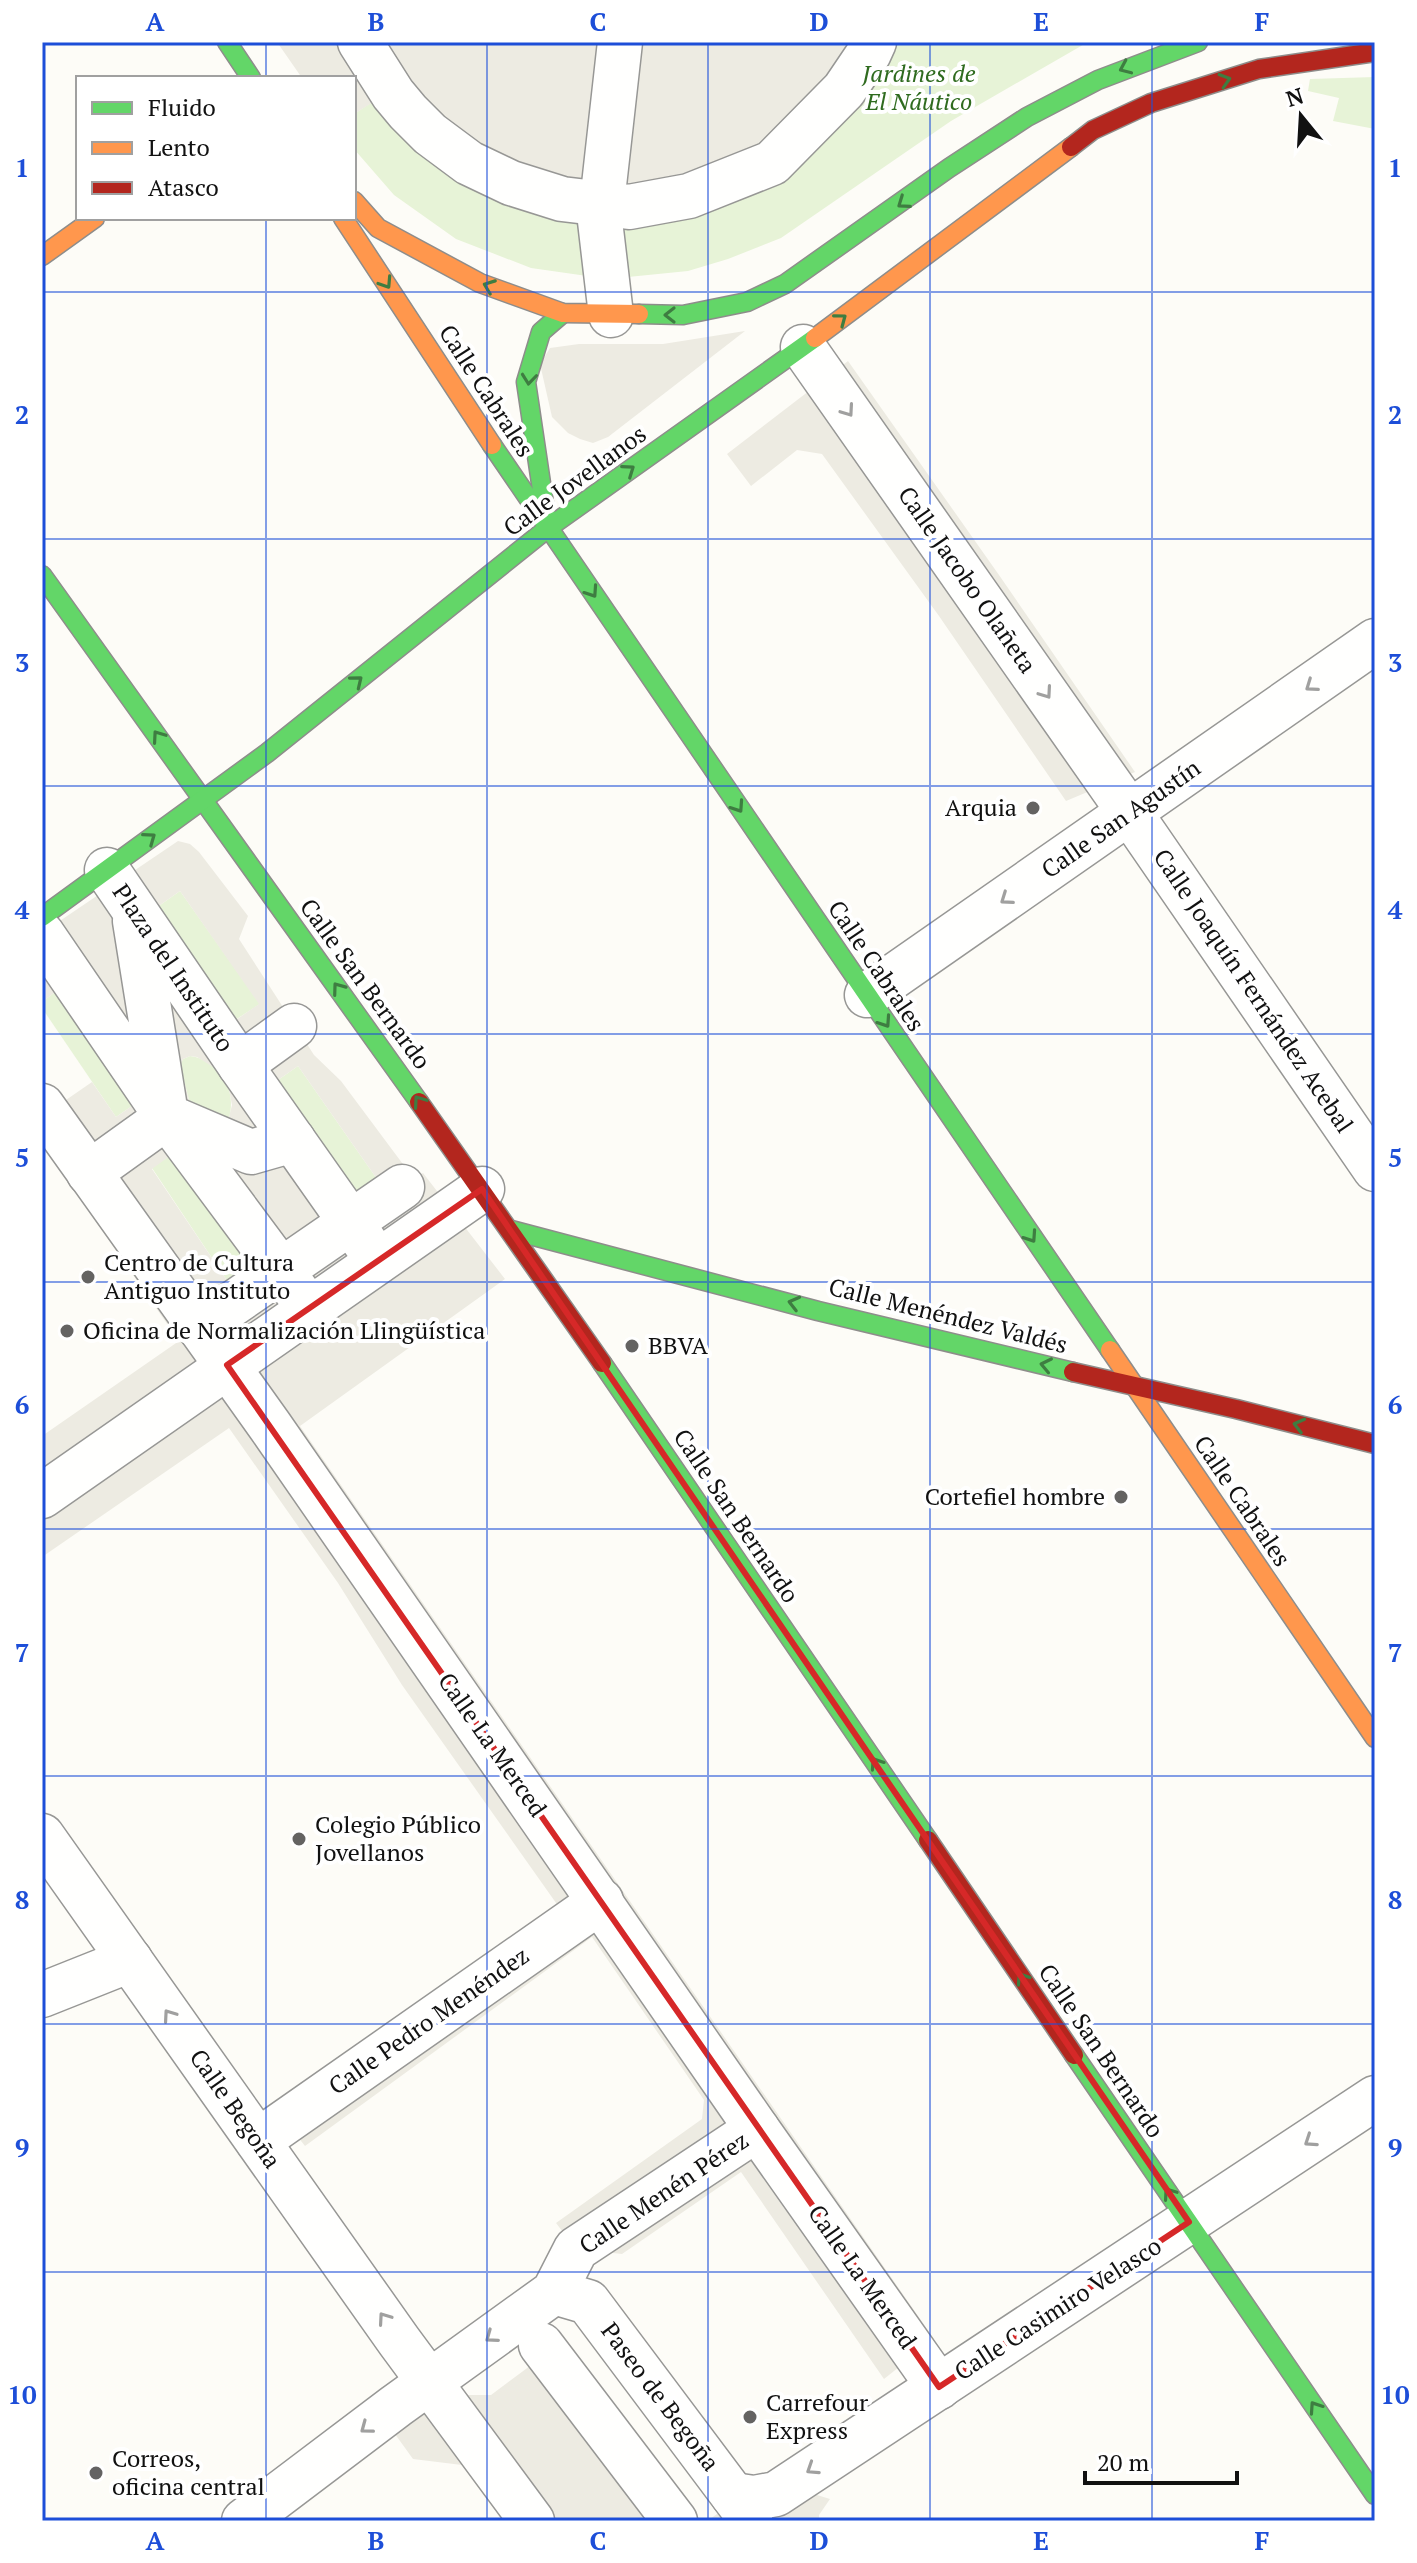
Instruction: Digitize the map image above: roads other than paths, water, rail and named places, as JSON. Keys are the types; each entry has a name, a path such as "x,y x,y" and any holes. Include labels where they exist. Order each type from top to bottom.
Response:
{"street":[{"path":"227,42 250,76"},
{"path":"360,42 408,112 430,134 469,163 511,183 602,213 689,196 772,163 844,90 874,42"},
{"path":"611,315 602,213 620,42"},
{"path":"356,203 378,228 480,283 563,313 683,315 747,302 785,284 1006,130 1090,84 1152,56 1198,42"},
{"name":"Calle Jovellanos","path":"42,917 267,753 548,528 803,347 1093,130 1151,103 1259,69 1375,52"},
{"path":"42,256 92,220"},
{"name":"Calle Cabrales","path":"344,220 548,528 1375,1738"},
{"path":"548,528 526,382 541,332 563,313"},
{"name":"Calle Jacobo Olañeta","path":"803,347 1130,813"},
{"name":"Calle San Bernardo","path":"42,575 511,1230 1375,2495"},
{"name":"Calle San Agustín","path":"867,995 1375,641"},
{"name":"Calle Joaquín Fernández Acebal","path":"1130,813 1375,1169"},
{"name":"Plaza del Instituto","path":"107,870 378,1261"},
{"path":"133,910 167,1117"},
{"path":"53,950 150,1015 240,1065"},
{"path":"53,950 167,1117 309,1308"},
{"name":"Plaza del Instituto","path":"240,1065 294,1026"},
{"name":"Calle La Merced","path":"42,1106 227,1365 939,2387"},
{"path":"167,1117 251,1152 293,1140"},
{"path":"89,1173 167,1117"},
{"path":"199,1327 402,1187"},
{"path":"42,1496 482,1189"},
{"name":"Calle Menéndez Valdés","path":"511,1230 1005,1356 1131,1383 1375,1444"},
{"name":"Calle Begoña","path":"42,1836 429,2382"},
{"name":"Calle Pedro Menéndez","path":"258,2141 601,1901"},
{"path":"42,1995 130,1960"},
{"name":"Calle Casimiro Velasco","path":"751,2509 1375,2098"},
{"name":"Calle Menén Pérez","path":"244,2521 554,2292 576,2249 757,2129"},
{"name":"Paseo de Begoña","path":"554,2292 588,2302 751,2509"},
{"path":"541,2345 675,2521"},
{"path":"429,2382 532,2521"}],"place":[{"name":"Arquia","path":"1033,808"},
{"name":"Centro de Cultura Antiguo Instituto","path":"88,1277"},
{"name":"Oficina de Normalización Llingüística","path":"67,1331"},
{"name":"BBVA","path":"632,1346"},
{"name":"Cortefiel hombre","path":"1121,1497"},
{"name":"Colegio Público Jovellanos","path":"299,1839"},
{"name":"Carrefour Express","path":"750,2417"},
{"name":"Correos, oficina central","path":"96,2473"}],"park label":[{"name":"Jardines de El Náutico","path":"919,88"}]}
